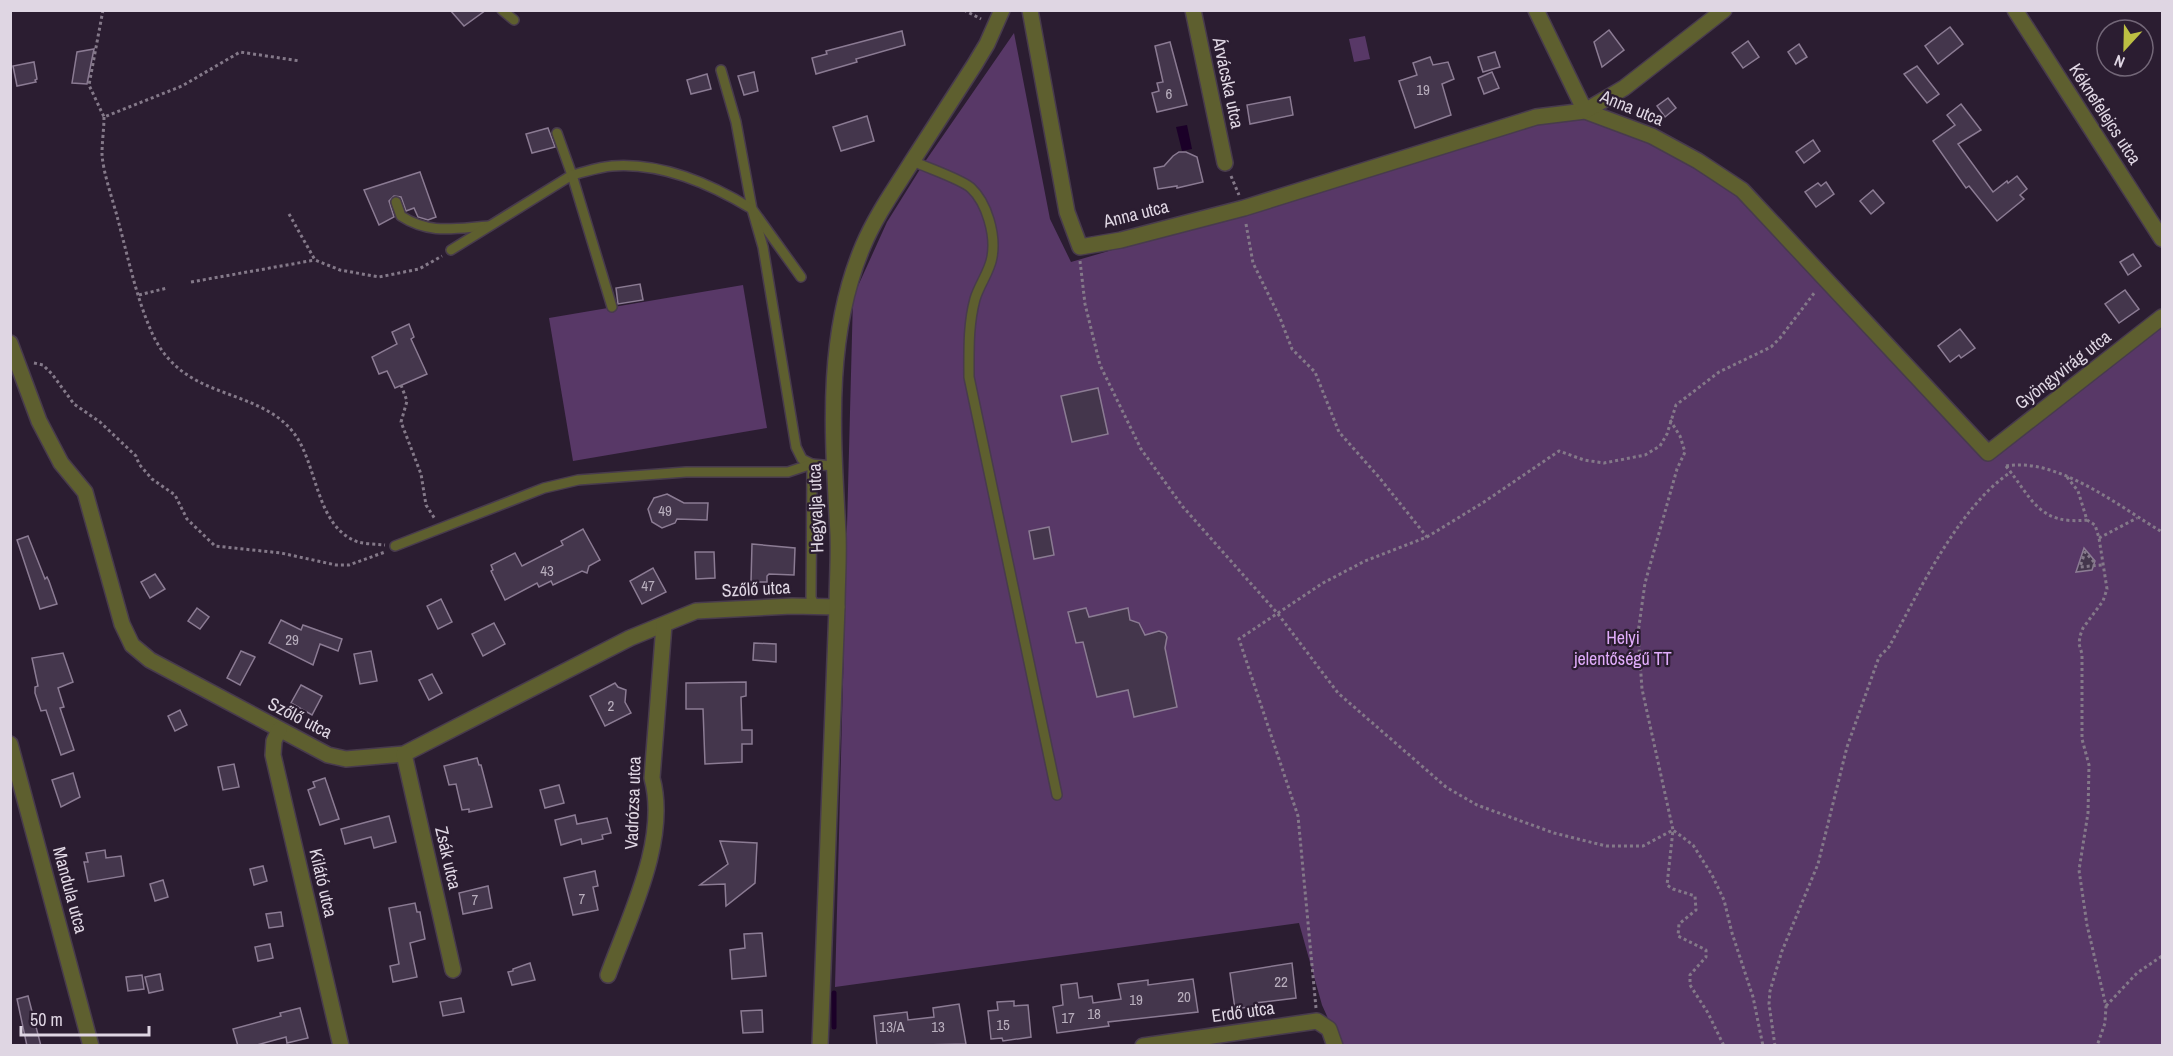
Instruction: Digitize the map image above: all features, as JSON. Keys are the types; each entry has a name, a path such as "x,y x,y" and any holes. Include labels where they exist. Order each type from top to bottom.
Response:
{"street":[{"name":"Hegyalja utca","path":"820,1046 837,607 838,537 833,466 832,399 840,322 849,284 862,247 880,210 987,44 1002,10"},
{"path":"1030,10 1067,212 1080,247"},
{"name":"Árvácska utca","path":"1193,10 1225,164"},
{"path":"1536,10 1585,111 1624,88 1724,10"},
{"name":"Kéknefelejcs utca","path":"2015,10 2163,239"},
{"name":"Anna utca","path":"1080,247 1121,240 1244,208 1536,117 1585,111 1652,136 1698,161 1742,190 1988,453"},
{"name":"Gyöngyvirág utca","path":"1988,453 2163,317"},
{"name":"Szőlő utca","path":"13,348 39,421 61,463 85,492 117,608 132,645 150,660 328,755 346,759 404,754 630,638 696,611 792,606 837,607"},
{"name":"Vadrózsa utca","path":"608,975 651,859 657,794 652,778 664,625"},
{"name":"Kilátó utca","path":"279,730 274,741 273,755 341,1046"},
{"name":"Mandula utca","path":"10,744 91,1046"},
{"name":"Zsák utca","path":"404,754 453,970"},
{"path":"1317,1021 1329,1029 1335,1046"},
{"name":"Erdő utca","path":"1143,1046 1317,1021"}],"lane":[{"path":"502,10 514,20"},
{"path":"721,70 736,122 752,209 763,248 796,447 802,459 812,465"},
{"path":"557,133 612,307"},
{"path":"913,161 970,187 982,201 988,220 992,239 992,257 975,299 969,336 969,377 1057,795"},
{"path":"452,250 572,175 613,166 656,169 699,181 724,192 752,209 801,277"},
{"path":"396,202 401,216 425,228 440,230 492,226"},
{"path":"812,465 811,598 816,607"},
{"path":"396,546 544,488 578,480 686,472 788,472 812,465 833,466"}],"path":[{"path":"103,10 88,85 104,117 102,155 152,334 170,362 197,381 270,412 292,430 308,457 331,520 348,537 369,544 396,546"},
{"path":"104,117 182,86 240,52 300,61"},
{"path":"1225,164 1244,208 1252,263 1280,318 1292,349 1315,372 1339,432 1427,537"},
{"path":"289,214 315,260"},
{"path":"1080,247 1085,304 1100,365 1140,449 1183,507 1278,614 1338,693 1446,787 1477,806 1554,833 1606,846 1643,846 1674,830"},
{"path":"191,282 315,260 340,270 379,277 419,269 452,250"},
{"path":"1317,1021 1298,816 1239,639 1323,583 1365,561 1427,537 1559,452 1584,460 1604,463 1645,455 1660,446 1667,434 1676,405 1719,372 1771,347 1780,339 1825,279"},
{"path":"139,294 167,288"},
{"path":"13,348 22,362 43,365 74,404 100,422 136,456 139,464 152,479 175,495 187,519 215,546 281,553 326,563 349,565 368,560 396,546"},
{"path":"401,385 407,401 401,422 421,474 426,505 437,522 449,526"},
{"path":"1670,420 1680,436 1685,452 1677,469 1645,582 1638,633 1642,689 1674,830 1667,885 1695,896 1696,910 1679,924 1678,936 1706,950 1706,957 1690,975 1690,985 1708,1013 1724,1046"},
{"path":"2097,1046 2105,1023 2106,1006 2087,925 2079,870 2088,813 2088,765 2082,739 2082,654 2079,644 2083,628 2103,601 2107,589 2099,538 2095,525 2087,520 2062,521 2043,513 2006,466 2016,464 2047,469 2084,484 2163,532"},
{"path":"1775,1046 1769,1004 1770,991 1782,951 1818,864 1847,747 1879,657 1889,647 1958,526 1999,480 2011,472"},
{"path":"2067,477 2078,491 2087,520"},
{"path":"2099,538 2138,517"},
{"path":"2094,562 2085,552 2080,567 2102,565"},
{"path":"1674,830 1693,845 1713,875 1724,900 1753,997 1764,1046"},
{"path":"2106,1006 2137,973 2163,956"}],"green space":[{"name":"Helyi jelentőségű TT","path":"1014,33 1050,219 1071,262 1215,220 1244,208 1585,111 1652,136 1742,190 1988,453 2162,317 2162,1045 1340,1045 1322,1005 1299,923 835,987 853,297 887,222 922,166"},
{"path":"1365,36 1370,59 1354,62 1349,39"},
{"path":"743,285 767,428 573,461 549,318"}],"shaded area":[{"path":"1187,125 1192,149 1182,151 1176,127"}],"building":[{"path":"450,10 486,10 464,26"},
{"path":"1950,27 1963,44 1938,64 1925,46"},
{"path":"1609,30 1624,50 1602,67 1594,42"},
{"path":"902,31 905,45 856,59 857,62 816,74 812,58 827,54 826,51"},
{"path":"1748,41 1759,57 1743,68 1732,53"},
{"path":"1170,42 1187,105 1157,112 1152,93 1159,91 1157,83 1163,82 1155,46"},
{"path":"1799,44 1807,57 1796,64 1788,52"},
{"path":"94,49 87,84 72,83 77,52"},
{"path":"1495,52 1500,67 1483,72 1478,57"},
{"path":"1430,57 1433,65 1448,62 1454,79 1442,84 1451,115 1415,128 1399,81 1417,75 1413,63"},
{"path":"34,62 36,82 17,86 13,66"},
{"path":"1917,66 1939,94 1927,103 1904,74"},
{"path":"754,72 758,91 744,95 738,76"},
{"path":"1492,72 1499,88 1484,94 1478,78"},
{"path":"707,74 711,89 691,94 687,80"},
{"path":"1290,97 1293,115 1250,124 1247,105"},
{"path":"1668,98 1676,108 1665,117 1657,106"},
{"path":"1961,104 1981,130 1958,144 1993,192 2017,176 2027,189 2020,195 2024,199 1997,221 1969,186 1966,188 1933,141 1955,125 1947,115"},
{"path":"867,116 874,141 841,151 833,127"},
{"path":"548,128 555,147 532,153 526,134"},
{"path":"1813,140 1820,151 1804,163 1796,152"},
{"path":"1179,152 1186,152 1197,157 1203,182 1177,188 1177,186 1158,189 1154,168 1164,166"},
{"path":"420,172 436,217 428,220 418,217 414,208 406,211 401,197 394,196 389,201 394,217 379,225 364,190"},
{"path":"1826,182 1834,194 1816,207 1805,192 1818,183 1821,186"},
{"path":"1873,190 1884,203 1871,214 1860,201"},
{"path":"2133,254 2141,266 2128,275 2120,262"},
{"path":"640,284 643,300 618,304 616,288"},
{"path":"2125,290 2139,309 2119,323 2105,304"},
{"path":"409,324 414,337 411,339 427,374 395,388 387,371 379,374 372,357 397,344 392,332"},
{"path":"1960,329 1975,348 1961,358 1959,355 1950,362 1938,346"},
{"path":"1098,388 1108,434 1072,442 1061,396"},
{"path":"667,494 684,503 708,503 707,520 677,519 675,523 662,528 652,522 648,509 654,498"},
{"path":"1049,527 1054,555 1034,559 1029,531"},
{"path":"583,529 600,560 589,566 587,573 582,571 553,585 551,581 539,587 537,583 505,600 491,571 493,570 491,565 515,553 522,566 563,545 561,541"},
{"path":"28,536 57,604 40,609 17,540"},
{"path":"752,544 795,548 794,575 769,574 767,582 751,582"},
{"path":"2084,548 2095,561 2092,570 2076,572"},
{"path":"695,552 714,552 715,578 696,579"},
{"path":"653,568 666,592 642,604 630,581"},
{"path":"155,574 165,589 150,598 141,582"},
{"path":"441,599 452,622 438,629 427,606"},
{"path":"197,608 209,617 200,629 188,621"},
{"path":"1086,608 1089,617 1128,608 1130,620 1139,623 1145,635 1159,631 1165,633 1167,637 1165,648 1177,707 1134,717 1128,690 1097,697 1083,642 1076,643 1068,612"},
{"path":"281,620 301,630 303,625 342,639 338,651 320,644 313,665 269,643"},
{"path":"494,623 505,644 483,656 472,634"},
{"path":"754,643 776,644 776,662 753,660"},
{"path":"241,651 255,657 240,685 227,678"},
{"path":"371,651 377,681 360,684 354,654"},
{"path":"63,653 73,682 58,688 64,707 60,708 74,750 61,755 46,710 41,711 35,693 35,687 38,686 32,658"},
{"path":"432,674 442,693 429,700 419,680"},
{"path":"746,682 746,696 741,697 742,730 752,730 752,744 742,744 742,762 705,764 703,709 686,709 686,683"},
{"path":"615,683 626,690 625,702 631,713 605,726 590,696"},
{"path":"301,685 322,696 312,715 291,703"},
{"path":"180,710 187,725 175,731 168,716"},
{"path":"477,758 492,807 469,812 469,809 462,810 456,784 449,785 444,766"},
{"path":"234,764 239,787 223,790 218,767"},
{"path":"73,773 80,797 61,807 52,780"},
{"path":"325,778 339,819 320,825 308,790 315,787 313,782"},
{"path":"559,785 564,803 545,808 540,790"},
{"path":"575,815 577,824 607,818 611,833 602,835 603,839 582,844 581,839 561,845 555,820"},
{"path":"389,816 396,842 374,848 371,837 345,844 341,829"},
{"path":"720,841 757,843 755,883 726,906 725,884 700,885 728,864"},
{"path":"105,850 106,858 121,856 124,876 88,882 84,862 88,862 86,853"},
{"path":"263,866 267,881 254,885 250,869"},
{"path":"595,871 598,886 593,887 598,910 573,915 564,878"},
{"path":"163,880 168,897 155,901 150,884"},
{"path":"488,886 492,908 463,914 459,893"},
{"path":"415,903 417,912 420,912 425,939 410,943 417,977 393,982 390,966 399,964 389,908"},
{"path":"281,912 283,926 269,928 266,914"},
{"path":"762,933 766,976 732,979 730,950 745,948 744,934"},
{"path":"270,944 273,958 258,961 255,947"},
{"path":"530,963 535,980 512,985 508,972"},
{"path":"1292,963 1296,998 1255,1003 1256,1006 1235,1009 1230,973"},
{"path":"160,974 163,990 149,993 145,977"},
{"path":"142,975 144,989 128,991 126,977"},
{"path":"1193,979 1198,1012 1108,1022 1109,1026 1057,1033 1053,1007 1063,1005 1061,985 1077,983 1079,998 1092,996 1093,1003 1121,999 1118,984 1148,980 1148,985"},
{"path":"28,996 41,1046 27,1046 17,999"},
{"path":"461,998 464,1012 443,1016 440,1002"},
{"path":"1014,1001 1014,1006 1028,1005 1031,1037 1003,1041 1002,1038 991,1039 988,1011 998,1010 997,1002"},
{"path":"959,1004 966,1044 877,1046 874,1016 907,1012 908,1020 934,1017 933,1008"},
{"path":"300,1008 308,1038 287,1043 286,1037 253,1046 238,1046 233,1029 281,1016 280,1013"},
{"path":"762,1010 763,1032 743,1033 741,1011"}],"waterway":[{"path":"834,993 834,1027"}]}
